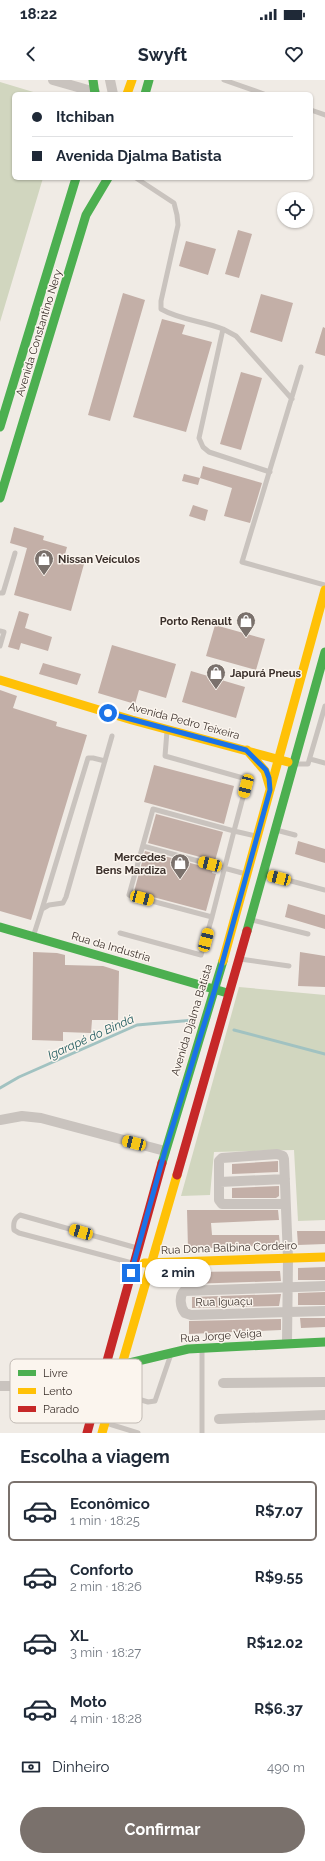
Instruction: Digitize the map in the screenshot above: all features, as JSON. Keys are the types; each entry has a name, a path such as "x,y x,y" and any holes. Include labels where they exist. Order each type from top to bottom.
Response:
{"main road":[{"path":"93,80 95,92"},
{"path":"127,92 131,80"},
{"path":"146,92 149,80"},
{"name":"Avenida Constantino Nery","path":"0,427 75,180"},
{"path":"86,216 97,180"},
{"name":"Avenida Constantino Nery","path":"0,498 86,216 107,180"},
{"name":"Avenida Djalma Batista","path":"107,1359 165,1151 215,989 325,590"},
{"path":"123,1359 230,994 325,652"},
{"name":"Avenida Pedro Teixeira","path":"0,680 293,764"},
{"name":"Avenida Pedro Teixeira","path":"246,750 266,770 269,778 270,790"},
{"name":"Rua da Industria","path":"0,927 230,994"},
{"name":"Rua Dona Balbina Cordeiro","path":"133,1264 152,1262 325,1257"},
{"name":"Rua Jorge Veiga","path":"142,1360 171,1352 202,1349 325,1342"},
{"name":"Avenida Djalma Batista","path":"87,1433 90,1423"},
{"path":"102,1433 105,1423"}],"street":[{"path":"53,80 92,92"},
{"path":"110,80 113,92"},
{"path":"0,1120 22,1116 41,1118 165,1151"},
{"path":"285,1204 224,1205 219,1200 219,1160 222,1158 277,1154 283,1156 288,1258 287,1343"},
{"path":"220,1182 285,1179"},
{"path":"288,1288 325,1286"},
{"name":"Rua Iguaçu","path":"288,1288 184,1291 181,1296 182,1310 184,1313 191,1315 288,1312"},
{"path":"288,1312 325,1311"},
{"path":"223,1383 325,1382"},
{"path":"219,1419 325,1415"}],"lane":[{"path":"224,80 258,92"},
{"path":"313,111 325,115"},
{"path":"139,180 174,203 178,215 178,225 161,301 162,309 170,314 207,323 236,336 292,399"},
{"path":"223,329 199,438 203,447 209,452 270,472"},
{"path":"301,368 242,562 325,585"},
{"path":"1,595 15,553"},
{"path":"0,631 4,632 0,646"},
{"path":"293,764 308,764 325,706"},
{"path":"120,933 201,955 246,786 243,778 165,756 167,729"},
{"path":"42,909 49,905 63,903 66,897 112,736"},
{"path":"33,937 88,758 105,761"},
{"path":"310,759 325,763"},
{"path":"212,917 129,895 153,809 257,836"},
{"path":"275,830 295,835"},
{"path":"143,846 247,874"},
{"path":"264,874 325,890"},
{"path":"251,919 308,934"},
{"path":"240,959 289,966"},
{"path":"133,1264 19,1233 14,1230 13,1225 15,1218 20,1215 138,1248"},
{"path":"202,1349 202,1433"},
{"path":"142,1400 148,1402 155,1401 171,1352"},
{"path":"105,1423 138,1433"}],"green space":[{"path":"0,82 33,92 12,92 12,180 42,180 0,322"},
{"path":"239,987 325,995 325,1220 298,1221 294,1150 214,1152 210,1195 181,1196"}],"building":[{"path":"238,230 252,234 239,278 225,274"},
{"path":"186,241 216,249 208,275 179,266"},
{"path":"123,293 145,300 110,421 88,415"},
{"path":"261,294 293,303 282,342 250,332"},
{"path":"162,319 185,325 182,334 212,342 186,432 133,417"},
{"path":"323,327 325,328 325,356 315,353"},
{"path":"241,372 262,378 241,450 220,444"},
{"path":"203,466 262,483 250,523 224,516 232,488 200,478"},
{"path":"184,474 200,478 198,485 182,481"},
{"path":"193,505 208,510 205,521 189,516"},
{"path":"14,527 44,536 43,540 67,547 64,558 84,564 71,611 14,595 27,548 10,543"},
{"path":"19,611 29,614 25,628 52,637 48,651 21,643 19,650 8,647"},
{"path":"215,625 265,639 256,670 206,656"},
{"path":"112,645 176,664 166,698 139,690 135,704 98,693"},
{"path":"43,663 81,674 77,685 39,674"},
{"path":"191,671 245,687 236,718 182,702"},
{"path":"0,690 17,696 13,708 57,722 56,726 87,735 31,920 0,911"},
{"path":"154,765 234,786 224,824 144,802"},
{"path":"156,814 223,832 215,861 148,843"},
{"path":"298,841 325,849 325,863 295,854"},
{"path":"145,851 213,869 212,873 216,874 206,911 134,892"},
{"path":"288,904 325,915 325,929 285,917"},
{"path":"33,952 57,953 65,955 65,965 103,966 119,971 118,1020 92,1020 91,1033 63,1032 63,1041 32,1040"},
{"path":"300,952 325,956 325,987 298,986"},
{"path":"278,1161 278,1172 232,1174 232,1164"},
{"path":"279,1186 279,1196 276,1198 232,1198 232,1188"},
{"path":"187,1210 278,1210 279,1220 211,1223 212,1235 279,1235 280,1245 188,1249"},
{"path":"297,1231 325,1231 325,1244 298,1245"},
{"path":"325,1267 325,1280 298,1280 298,1268"},
{"path":"280,1271 281,1281 189,1284 189,1272"},
{"path":"325,1292 325,1305 298,1305 298,1293"},
{"path":"281,1294 279,1306 192,1308 192,1297"},
{"path":"300,1318 325,1318 325,1327 301,1328"},
{"path":"281,1319 281,1330 189,1334 189,1321"}],"waterway":[{"name":"Igarapé do Bindá","path":"0,1088 19,1077 137,1025 194,1020"},
{"name":"Igarapé do Bindá","path":"234,1030 325,1054"}],"traffic: fast":[{"path":"93,80 95,92"},
{"path":"146,92 149,80"},
{"path":"0,427 75,180"},
{"path":"0,498 86,215 107,180"},
{"path":"247,931 325,652"},
{"path":"0,927 224,992"},
{"path":"162,1163 223,961"},
{"path":"142,1360 188,1349 325,1342"}],"traffic: slow":[{"path":"128,92 132,80"},
{"path":"223,961 325,590"},
{"path":"0,680 132,720 288,762"},
{"path":"247,750 265,771 270,788"},
{"path":"124,1359 177,1175"},
{"path":"144,1263 325,1257"},
{"path":"102,1433 105,1423"}],"traffic: jam":[{"path":"177,1175 247,931"},
{"path":"108,1359 162,1163"},
{"path":"87,1433 90,1423"}],"place":[{"name":"Nissan Veículos","path":"44,576"},
{"name":"Porto Renault","path":"246,638"},
{"name":"Japurá Pneus","path":"216,690"},
{"name":"Mercedes Bens Mardiza","path":"180,880"}],"route":[{"path":"108,713 246,750 266,770 269,778 270,790 215,989 165,1151 131,1273"}]}
